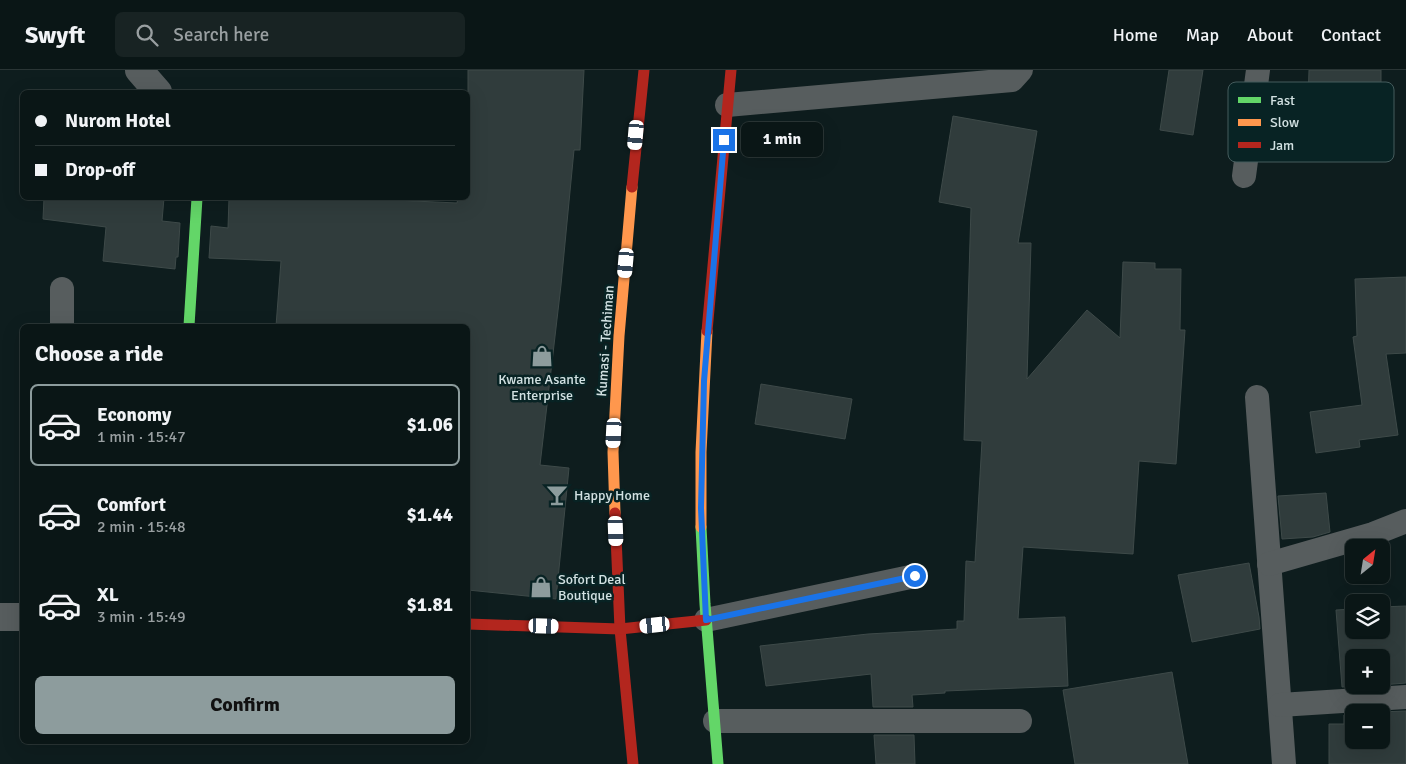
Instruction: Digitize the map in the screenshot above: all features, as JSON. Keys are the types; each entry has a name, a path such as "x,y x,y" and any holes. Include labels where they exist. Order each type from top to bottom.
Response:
{"main road":[{"name":"Kumasi - Techiman","path":"627,763 613,452 621,317 636,135 644,70"},
{"path":"718,764 706,620 701,508 704,381 731,70"},
{"path":"189,324 197,200"},
{"path":"470,624 620,628 706,620"}],"street":[{"path":"138,70 156,90"},
{"path":"0,617 20,617"}],"lane":[{"path":"727,105 1012,80 1021,70"},
{"path":"1244,176 1246,162"},
{"path":"62,289 62,324"},
{"path":"1257,397 1284,764"},
{"path":"1269,564 1372,534 1406,522"},
{"path":"706,620 915,576"},
{"path":"1280,705 1406,697"},
{"path":"714,721 1020,722"}],"building":[{"path":"468,70 584,70 580,150 574,150 561,285 540,465 569,468 556,599 470,590 470,324 276,324 281,261 209,258 211,226 228,228 229,200 392,200 457,203 458,200 470,200 470,90 468,90"},
{"path":"1169,70 1203,70 1193,135 1160,130"},
{"path":"1309,70 1381,70 1381,82 1309,82"},
{"path":"953,116 1037,131 1018,243 1031,243 1027,379 1087,310 1120,338 1123,262 1155,263 1155,269 1181,269 1180,330 1185,330 1176,464 1139,461 1133,554 1023,547 1018,619 1065,617 1068,686 945,691 945,693 912,695 913,707 873,707 871,674 766,686 760,646 868,634 957,629 957,621 964,621 966,561 975,562 982,441 964,440 971,208 939,202"},
{"path":"44,200 164,200 162,221 180,223 178,257 176,257 175,269 103,261 106,227 43,219"},
{"path":"1406,277 1406,353 1386,354 1398,435 1359,440 1360,447 1316,453 1310,412 1362,405 1353,337 1357,336 1355,279"},
{"path":"761,384 852,399 845,439 755,424"},
{"path":"1326,493 1330,532 1313,537 1282,539 1278,496"},
{"path":"1249,563 1260,629 1192,642 1178,575"},
{"path":"1406,606 1406,683 1390,684 1390,649 1345,649 1345,687 1342,687 1336,610 1345,610 1345,639 1390,639 1390,607"},
{"path":"1172,672 1188,764 1075,764 1063,690"},
{"path":"1406,711 1406,764 1329,764 1329,724 1344,724 1345,715 1345,749 1390,749 1390,712"},
{"path":"874,735 914,735 915,764 876,764"}],"traffic: fast":[{"path":"189,324 197,200"},
{"path":"701,527 705,604 718,764"}],"traffic: slow":[{"path":"615,513 613,452 619,336 632,187"},
{"path":"701,527 701,452 707,331"}],"traffic: jam":[{"path":"632,187 644,70"},
{"path":"707,331 731,70"},
{"path":"615,513 620,629 633,764"},
{"path":"470,624 620,629 706,620"}],"place":[{"name":"Kwame Asante Enterprise","path":"542,356"},
{"name":"Happy Home","path":"557,495"},
{"name":"Sofort Deal Boutique","path":"541,587"}],"route":[{"path":"724,140 704,381 701,508 706,620 915,576"}]}
